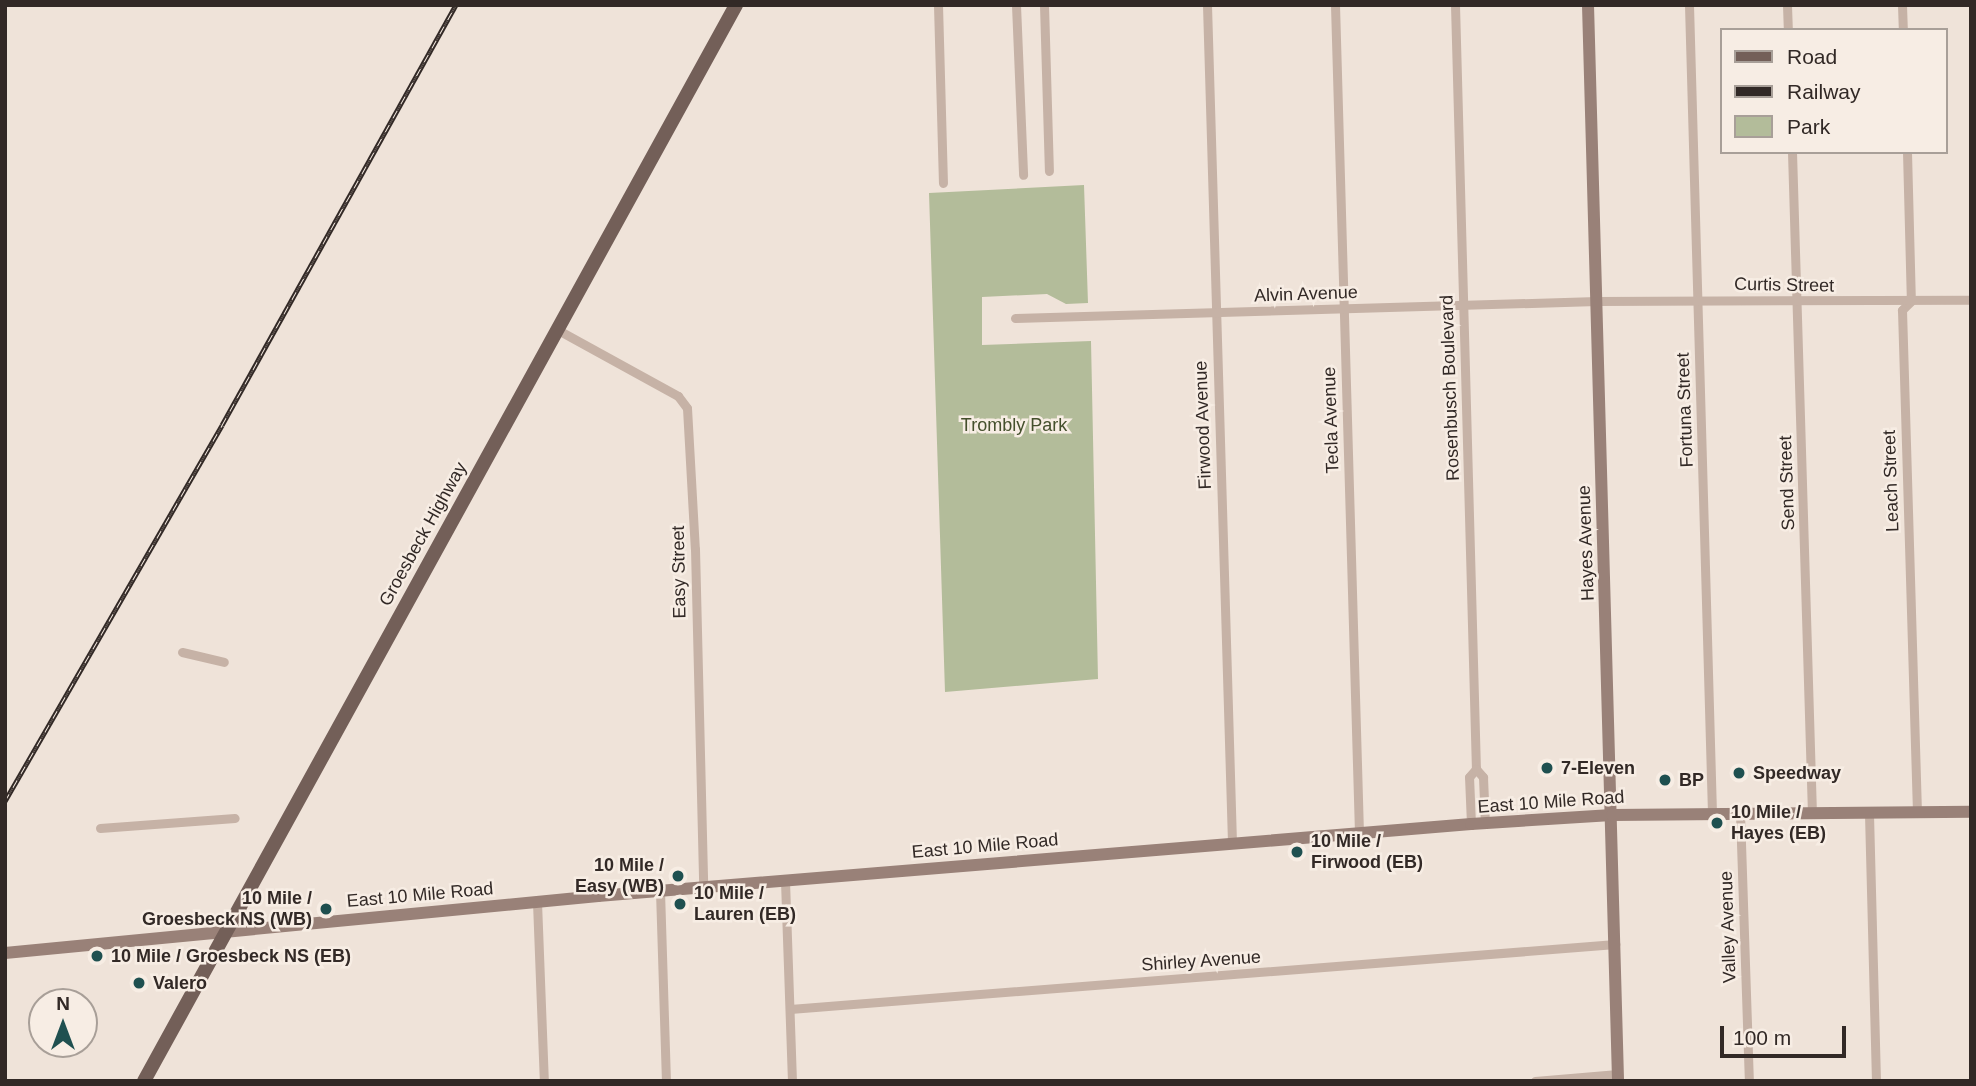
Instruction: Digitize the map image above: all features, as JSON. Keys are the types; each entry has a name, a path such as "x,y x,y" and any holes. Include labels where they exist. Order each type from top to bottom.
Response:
{"main road":[{"name":"Groesbeck Highway","path":"144,1081 736,5"},
{"name":"Hayes Avenue","path":"1588,5 1618,1078"},
{"name":"East 10 Mile Road","path":"5,953 703,887 1471,824 1612,815 1971,812"}],"street":[{"path":"938,5 943,183"},
{"path":"1016,5 1023,175"},
{"path":"1044,5 1049,171"},
{"name":"Firwood Avenue","path":"1207,5 1232,843"},
{"name":"Tecla Avenue","path":"1335,5 1359,833"},
{"name":"Rosenbusch Boulevard","path":"1455,5 1476,769 1483,777 1485,824"},
{"name":"Fortuna Street","path":"1689,5 1712,814"},
{"path":"1787,5 1788,28"},
{"path":"1902,5 1903,28"},
{"name":"Send Street","path":"1792,154 1812,814"},
{"name":"Leach Street","path":"1907,154 1911,301 1902,310 1917,813"},
{"name":"Curtis Street","path":"1597,301 1797,299 1808,303 1971,300"},
{"name":"Alvin Avenue","path":"1015,318 1597,301"},
{"name":"Easy Street","path":"558,330 678,396 687,408 694,525 703,887"},
{"path":"182,652 223,662"},
{"name":"Rosenbusch Boulevard","path":"1471,824 1469,777 1476,769"},
{"name":"Valley Avenue","path":"1740,814 1749,1081"},
{"path":"1869,814 1876,1081"},
{"path":"100,828 235,818"},
{"path":"785,881 792,1081"},
{"path":"660,891 666,1081"},
{"path":"537,902 544,1081"},
{"name":"Shirley Avenue","path":"790,1009 1615,944"},
{"path":"1535,1081 1618,1078"}],"green space":[{"name":"Trombly Park","path":"1084,185 1088,303 1066,304 1047,294 982,297 982,345 1091,341 1098,679 945,692 929,193"}],"railway":[{"path":"5,801 222,425 456,5"}],"place":[{"name":"7-Eleven","path":"1547,768"},
{"name":"Speedway","path":"1739,773"},
{"name":"BP","path":"1665,780"},
{"name":"10 Mile / Hayes (EB)","path":"1717,823"},
{"name":"10 Mile / Firwood (EB)","path":"1297,852"},
{"name":"10 Mile / Easy (WB)","path":"678,876"},
{"name":"10 Mile / Lauren (EB)","path":"680,904"},
{"name":"10 Mile / Groesbeck NS (WB)","path":"326,909"},
{"name":"10 Mile / Groesbeck NS (EB)","path":"97,956"},
{"name":"Valero","path":"139,983"}]}
